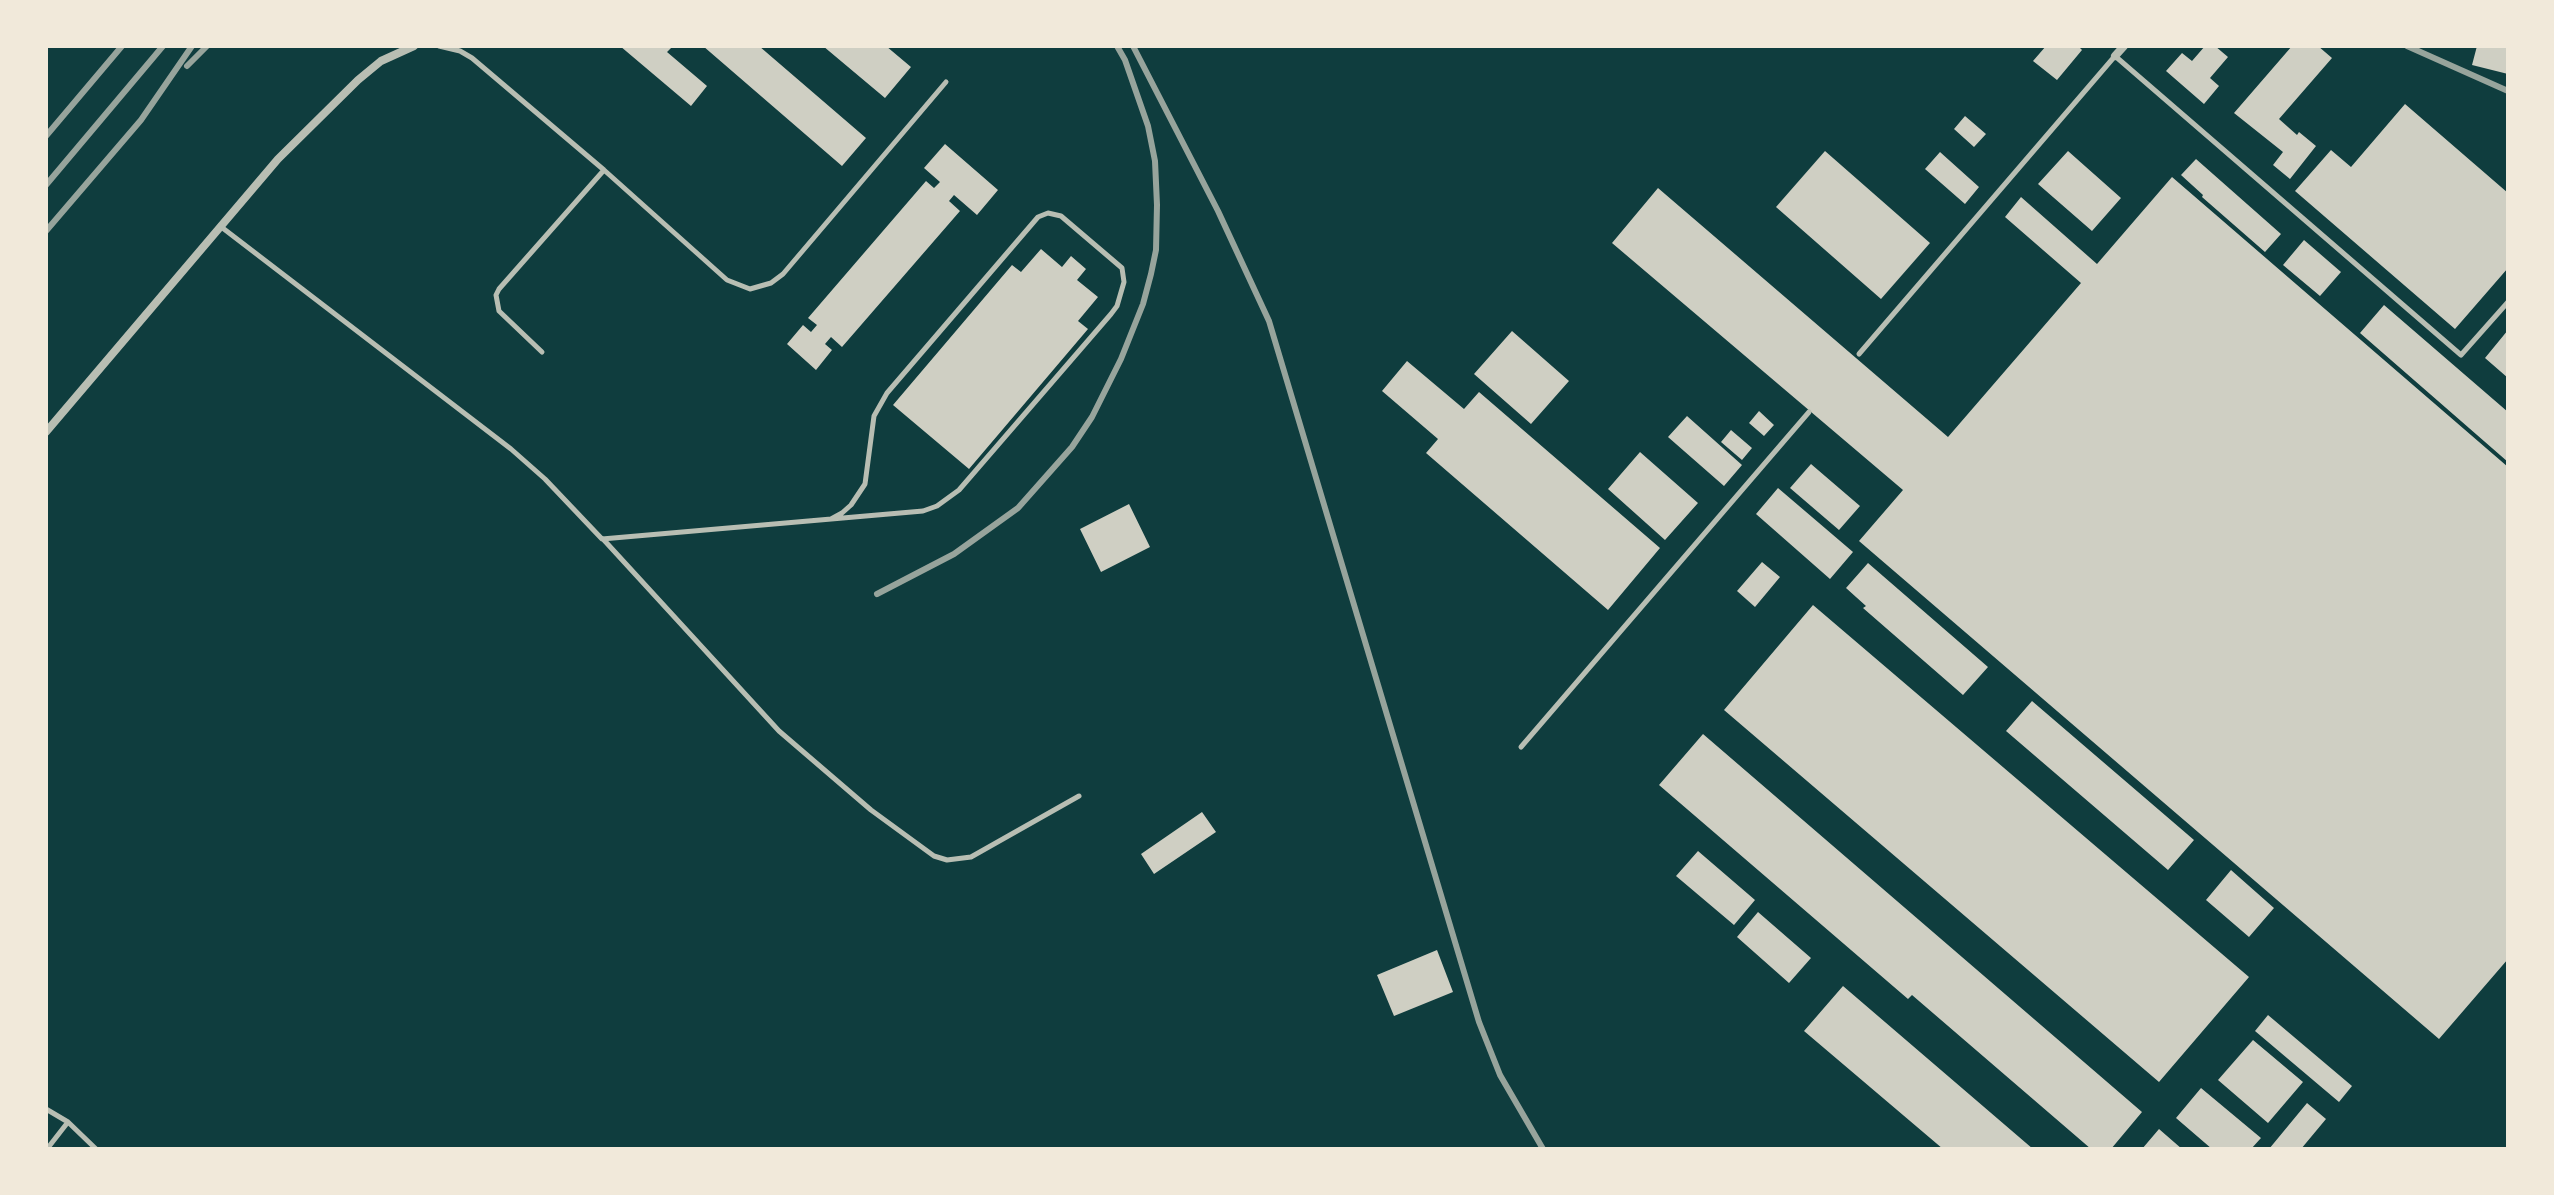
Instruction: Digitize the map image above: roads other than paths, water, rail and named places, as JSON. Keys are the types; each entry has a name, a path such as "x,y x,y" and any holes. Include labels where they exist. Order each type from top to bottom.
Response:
{"street":[{"path":"46,432 278,159 358,80 381,61 414,46"},
{"path":"2115,56 2124,46"}],"lane":[{"path":"439,46 460,51 472,58 727,280 738,286 761,287 783,274 946,82"},
{"path":"1859,354 2115,56 2461,355 2508,302"},
{"path":"542,352 499,311 496,295 604,170"},
{"path":"602,539 923,511 948,501 1117,306 1124,282 1118,263 1061,216 1048,213 1038,217 887,393 874,416 865,484 851,505 831,519"},
{"path":"220,226 511,449 545,479 779,731 871,810 934,856 947,860 971,857 1079,796"},
{"path":"1521,747 1809,412"},
{"path":"46,1109 68,1122 96,1149"},
{"path":"47,1149 68,1122"}],"railway":[{"path":"46,136 122,46"},
{"path":"46,185 163,46"},
{"path":"46,231 141,120 192,46"},
{"path":"187,66 207,46"},
{"path":"877,594 954,554 1018,508 1072,447 1092,417 1121,359 1143,304 1151,274 1156,250 1157,205 1155,161 1148,126 1125,60 1117,46"},
{"path":"1133,46 1218,211 1269,321 1479,1022 1500,1075 1543,1149"},
{"path":"2407,46 2508,91"}]}
